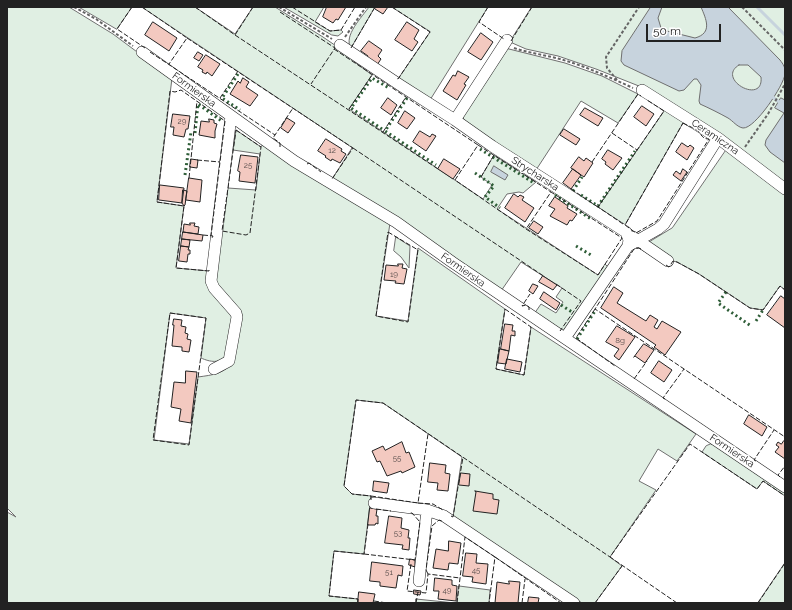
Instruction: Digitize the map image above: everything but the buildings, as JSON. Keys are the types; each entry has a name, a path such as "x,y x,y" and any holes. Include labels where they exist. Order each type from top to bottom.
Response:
{"street":[{"path":"455,120 505,42"},
{"name":"Strycharska","path":"340,45 492,146 626,232 632,243"},
{"name":"Formierska","path":"142,52 294,161 396,222 452,262 785,487"},
{"name":"Ceramiczna","path":"642,90 718,138 785,189"},
{"path":"214,369 229,361 237,317 236,313 214,288 211,281 231,116"},
{"path":"565,338 632,243 658,230 669,218 718,138"},
{"path":"632,243 668,261"},
{"path":"374,503 427,510 444,516 574,603"},
{"path":"418,581 427,510"}],"path":[{"path":"74,7 96,19 142,52"},
{"path":"279,7 323,32 340,45 366,7"},
{"path":"618,81 607,68 606,57 639,7"},
{"path":"742,7 785,50"},
{"path":"505,42 541,55 559,59 595,71 642,90"},
{"path":"740,154 768,114 785,84"}],"green space":[{"path":"7,7 69,7 113,34 172,78 157,202 184,206 176,268 209,271 207,284 212,292 230,310 232,315 232,324 227,355 221,360 211,361 201,358 206,318 170,313 154,440 189,444 198,377 222,371 226,369 233,361 240,319 237,310 217,288 214,277 228,188 256,190 260,154 233,150 236,130 261,147 263,144 327,186 390,223 376,316 408,321 418,248 505,309 496,369 524,375 531,327 696,434 677,461 658,449 639,481 656,490 610,557 622,566 595,603 582,603 453,517 462,457 383,403 356,400 344,486 352,494 371,496 364,554 334,551 329,596 358,599 358,603 7,603 7,512 16,517 7,508"},
{"path":"79,7 132,7 117,29"},
{"path":"142,7 195,7 235,34 253,7 275,7 342,50 372,75 349,109 483,199 492,185 481,177 494,155 536,182 523,193 519,192 507,194 497,209 598,275 605,264 608,267 563,332 534,314 541,304 556,313 563,302 556,297 562,288 521,262 501,291 332,179 352,148"},
{"path":"284,7 324,7 315,22 330,31 341,30 343,32 338,36 332,35"},
{"path":"369,7 375,7 351,48 349,38 351,32"},
{"path":"392,7 488,7 430,100 398,79 430,32"},
{"path":"532,7 785,7 785,185 654,92 596,69 558,56 526,49 510,42"},
{"path":"505,48 565,63 602,76 638,94 618,123 581,101 536,170 465,121 463,118"},
{"path":"662,106 689,123 690,127 683,123 625,225 598,207 664,111 659,107"},
{"path":"727,149 785,193 785,290 780,286 763,310 750,308 699,274 677,262 673,261 669,267 639,248 672,228"},
{"path":"396,237 410,246 409,268 401,257 394,251"},
{"path":"711,444 717,446 785,492 785,496 763,481 757,489 702,452 706,446"},
{"path":"785,563 785,603 758,603"},
{"path":"459,586 490,590 489,603 457,603"},
{"path":"416,599 455,603 416,603"}],"shaded area":[{"path":"651,7 662,7 658,18 661,28 695,38 704,33 707,25 701,7 728,7 780,60 785,68 785,74 780,87 768,106 754,122 743,128 728,118 700,104 701,85 697,79 694,79 684,90 679,91 624,65 621,61 622,51","holes":["739,65 748,65 761,77 760,85 755,89 749,90 736,83 733,77 733,71"]},
{"path":"781,98 785,100 785,163 770,152 765,145 766,140 784,113 775,108"},
{"path":"494,166 508,175 505,180 491,172"}],"waterway":[{"path":"757,7 785,35"},
{"path":"771,96 785,106"}],"hedge":[{"path":"238,74 222,98 240,110"},
{"path":"382,129 351,108 372,78 389,88"},
{"path":"407,98 385,131 436,165"},
{"path":"195,133 198,104 223,122"},
{"path":"185,175 191,132"},
{"path":"480,149 534,183"},
{"path":"581,195 598,206 635,151"},
{"path":"475,173 494,186 485,197 500,208"},
{"path":"573,191 582,177"},
{"path":"555,195 591,219"},
{"path":"576,246 591,255"},
{"path":"726,292 718,303 751,326"},
{"path":"561,305 572,312"},
{"path":"756,321 763,310"},
{"path":"577,339 595,311"}],"fence":[{"path":"132,7 117,29 145,48"},
{"path":"142,7 187,38 169,64"},
{"path":"195,7 235,35 253,7"},
{"path":"292,7 330,31 341,30 355,7"},
{"path":"351,48 375,7"},
{"path":"392,7 430,32 398,79 396,78"},
{"path":"488,7 479,22 504,39"},
{"path":"511,41 532,7"},
{"path":"280,12 335,48 311,84"},
{"path":"235,35 438,169"},
{"path":"187,38 353,148 331,179"},
{"path":"334,49 478,145 455,180 526,229 598,275 622,238 551,192 526,229"},
{"path":"150,52 275,135"},
{"path":"220,98 238,71"},
{"path":"349,109 372,75"},
{"path":"209,270 176,268 184,206 157,202 170,91 175,92 181,90 225,121 211,236"},
{"path":"592,162 638,94 641,96"},
{"path":"383,132 406,97"},
{"path":"623,224 598,207 664,111 647,100"},
{"path":"189,178 197,101"},
{"path":"280,147 280,143 273,138 293,108"},
{"path":"683,123 693,128 704,138 709,139 657,221 636,233 625,225 683,123"},
{"path":"236,130 261,147 250,233 246,235 222,231 236,130"},
{"path":"612,133 637,150"},
{"path":"478,145 551,192"},
{"path":"353,148 545,277"},
{"path":"481,177 494,155"},
{"path":"197,160 220,162"},
{"path":"307,164 309,163 321,172"},
{"path":"571,189 598,207"},
{"path":"388,232 418,250 408,322 376,316 388,232"},
{"path":"203,235 213,236 212,238"},
{"path":"641,249 634,249 595,309 785,437"},
{"path":"666,265 669,267 673,261 677,262 699,274 750,308 763,310 780,286 785,290"},
{"path":"556,284 581,301 560,331"},
{"path":"529,310 529,307 526,305 522,306 530,294"},
{"path":"505,309 531,327 524,375 496,369 505,309"},
{"path":"595,309 576,338 615,366"},
{"path":"170,313 206,318 189,445 153,440 170,313"},
{"path":"634,379 647,361"},
{"path":"665,399 663,398 684,369"},
{"path":"371,500 371,496 352,494 344,486 356,400 383,403 610,557"},
{"path":"756,461 754,460 774,430"},
{"path":"371,496 418,503 428,434"},
{"path":"677,603 610,557 690,444 757,489 763,481 785,496"},
{"path":"451,516 453,517 463,457"},
{"path":"780,477 778,475 785,466"},
{"path":"418,503 433,504 443,510"},
{"path":"376,509 391,511"},
{"path":"364,554 415,560 420,522 412,513 409,513"},
{"path":"428,574 426,570 432,526 439,520 442,521"},
{"path":"358,602 358,599 329,596 334,551 364,554 368,524"},
{"path":"457,603 465,537 495,557 489,603"},
{"path":"495,557 561,603"},
{"path":"758,603 785,563"},
{"path":"411,564 407,591 426,593 428,574 460,578"},
{"path":"595,603 622,566"},
{"path":"522,603 525,579"},
{"path":"416,603 418,592"},
{"path":"374,601 387,603"}]}
